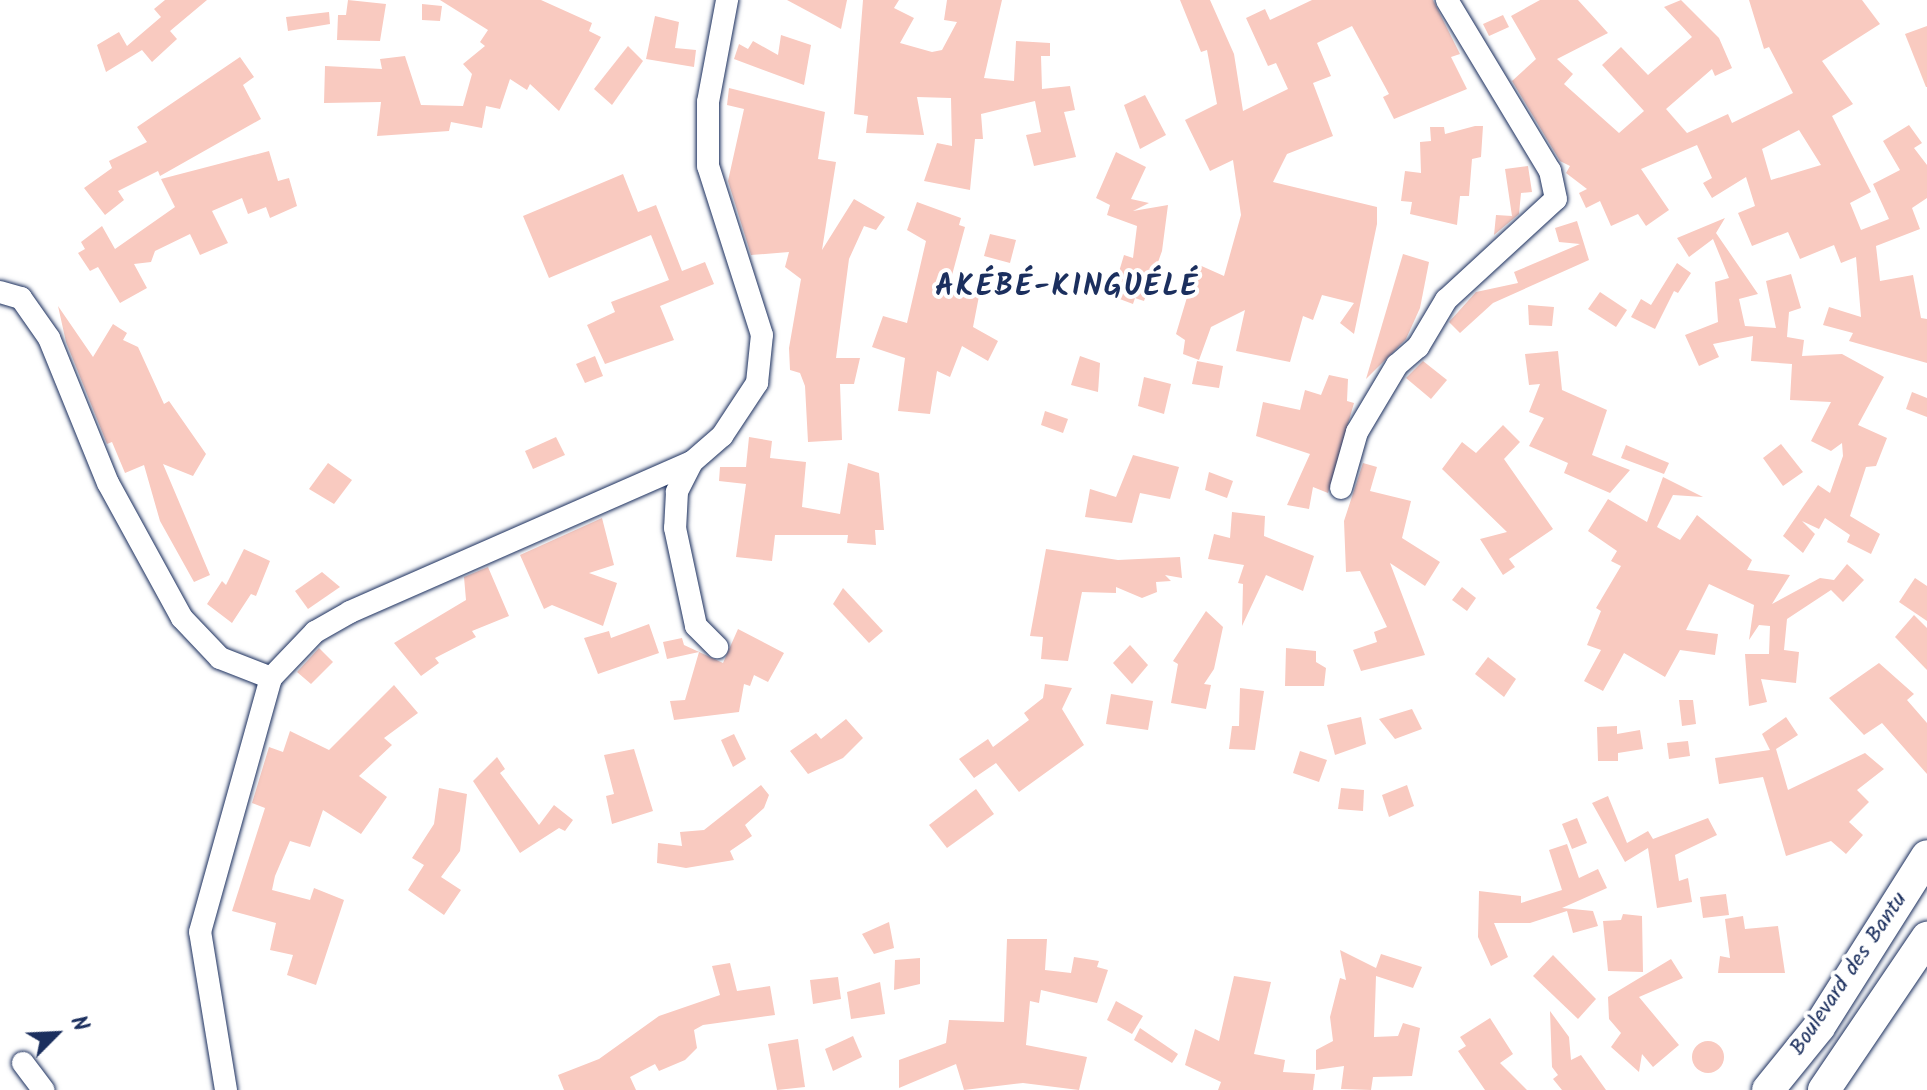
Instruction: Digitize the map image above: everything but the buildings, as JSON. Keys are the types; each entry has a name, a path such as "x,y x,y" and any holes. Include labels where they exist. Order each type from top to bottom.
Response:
{"highway":[{"name":"Boulevard des Bantu","path":"1768,1090 1819,1027 1927,856"},
{"name":"Boulevard des Bantu","path":"1824,1090 1927,938"}],"street":[{"path":"717,647 696,626 675,528 677,492 692,462 740,412 757,383 763,351 708,166 708,102 727,0"},
{"path":"1341,488 1357,432 1397,365 1418,347 1446,300 1556,199 1550,171 1447,0"},
{"path":"0,292 21,298 42,326 108,483 182,618 220,658 271,678"},
{"path":"226,1090 200,932 271,678 315,632 350,612 692,462"},
{"path":"23,1063 43,1090"}],"district":[{"name":"AKÉBÉ-KINGUÉLÉ","path":"1067,287"}]}
